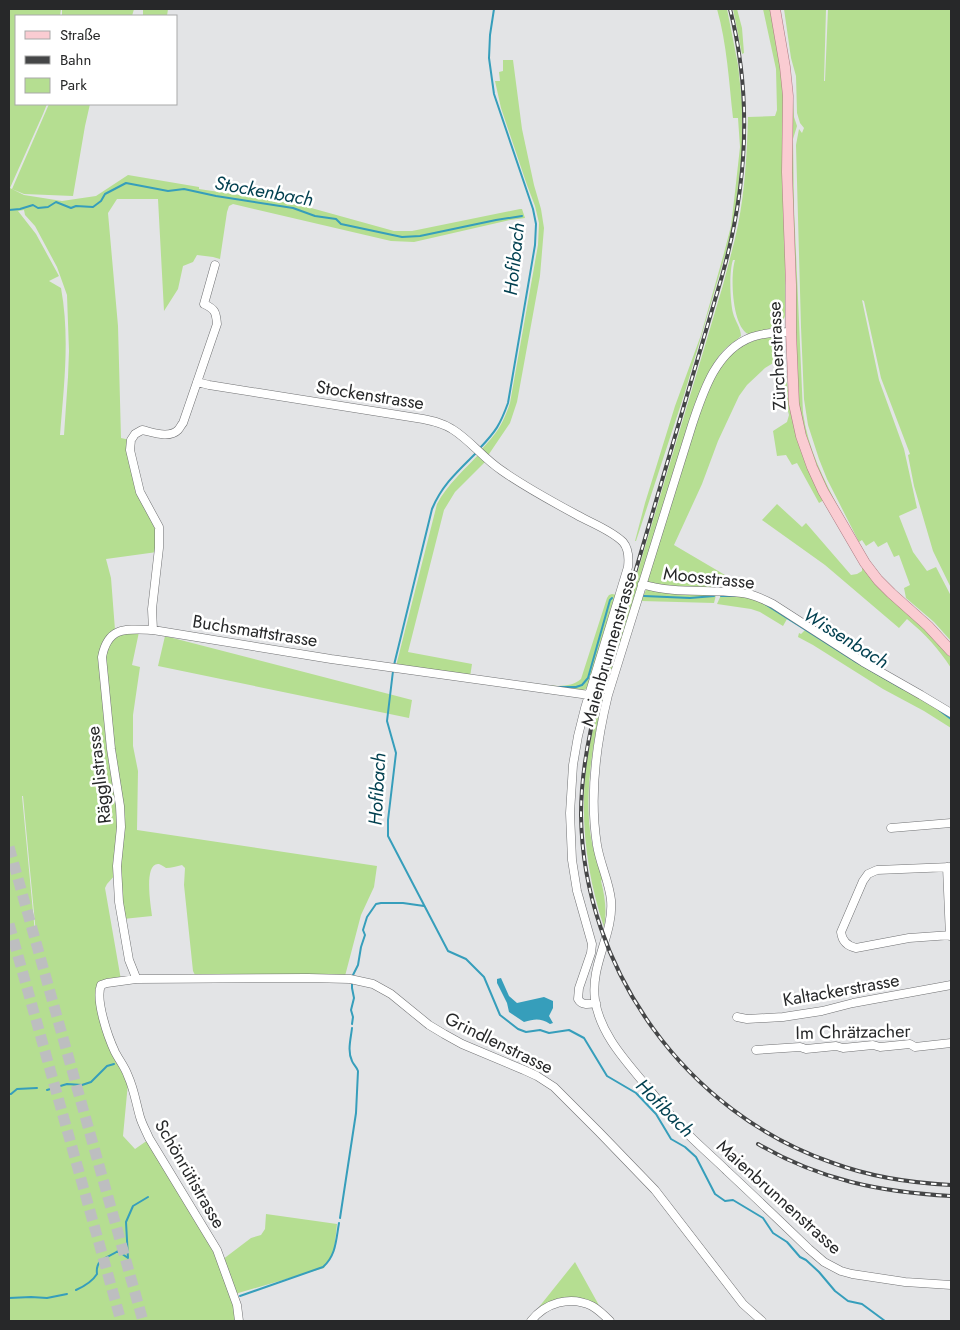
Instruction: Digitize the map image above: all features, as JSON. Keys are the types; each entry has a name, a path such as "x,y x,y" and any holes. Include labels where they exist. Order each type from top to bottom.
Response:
{"main road":[{"name":"Zürcherstrasse","path":"775,9 788,96 790,332 794,404 797,421 805,448 823,491 871,571 891,593 937,635 951,652"}],"street":[{"path":"152,630 159,527 140,492 130,450 131,440 135,434 142,430 171,434 178,430 183,423 217,324 213,308 204,304 215,265"},
{"name":"Maienbrunnenstrasse","path":"790,332 765,334 746,340 729,351 716,368 704,392 692,425 608,695 596,755 594,795 595,832 611,904 609,924 595,974 596,1003 600,1019 614,1045 668,1113 824,1262 841,1271 852,1274 905,1282 951,1285"},
{"name":"Stockenstrasse","path":"197,382 439,423 461,435 500,470 607,531 621,541 627,548 628,567 589,695"},
{"name":"Moosstrasse","path":"642,584 667,590 719,591 748,594 761,598 863,662 951,713"},
{"name":"Buchsmattstrasse","path":"118,631 125,629 152,630 241,645 589,695"},
{"name":"Rägglistrasse","path":"118,631 108,641 102,657 111,749 120,806 119,902 129,960 136,979"},
{"path":"589,695 579,729 573,765 570,796 570,828 574,878 592,944 591,953 579,988 578,999 586,1004 596,1003"},
{"path":"891,828 951,823"},
{"path":"949,867 951,936 909,938 856,948 846,944 841,932 863,881 868,874 877,870 949,867"},
{"name":"Grindlenstrasse","path":"101,985 136,979 341,978 362,981 382,989 397,998 429,1025 444,1034 462,1044 524,1070 554,1087 655,1190 743,1304 762,1321"},
{"name":"Schönrütistrasse","path":"101,985 99,990 100,1000 108,1036 134,1091 141,1119 149,1138 217,1250 237,1305 239,1321"},
{"name":"Kaltackerstrasse","path":"737,1017 754,1019 822,1012 853,1003 951,985"},
{"name":"Im Chrätzacher","path":"756,1050 836,1046 843,1048 873,1045 880,1047 910,1044 915,1047 951,1043"},
{"path":"531,1321 549,1306 571,1301 582,1302 592,1306 610,1321"}],"green space":[{"path":"9,9 61,9 60,15 15,15 15,105 47,105 10,188 24,195 62,201 96,196 128,175 199,187 199,189 286,201 394,231 412,231 520,209 522,209 525,218 414,242 391,241 233,204 229,206 227,212 220,259 197,255 193,262 183,266 178,289 164,311 158,199 117,199 108,213 118,326 121,438 130,440 139,494 157,533 157,552 106,559 111,578 115,630 100,657 119,814 116,874 105,888 121,980 97,984 101,1019 128,1083 123,1136 135,1149 148,1140 217,1250 239,1321 9,1321","holes":["24,210 25,215 35,226 57,267 67,295 69,351 64,435 60,435 66,343 64,306 61,288 49,281 59,276 36,234 18,211","22,796 23,796 36,934"]},
{"path":"62,9 134,9 132,15 62,15"},
{"path":"143,9 168,9 167,15 143,15"},
{"path":"717,9 727,9 738,65 742,103 742,151 735,216 684,395 635,541 675,406 701,335 731,226 740,147 738,118 733,118 725,49"},
{"path":"733,9 737,9 742,28 744,53 742,54"},
{"path":"763,9 772,9 786,109 785,316 783,321 770,329 748,334 743,329 734,300 733,267 735,260 733,260 730,278 731,301 741,336 725,349 715,362 694,406 602,702 593,750 588,798 592,844 603,879 601,881 605,904 604,927 593,888 586,849 584,788 588,756 607,675 733,248 744,185 748,117 775,116 777,110 776,69"},
{"path":"784,9 826,9 825,81 828,9 951,9 951,588 933,551 914,486 908,455 910,454 881,378 864,301 862,300 879,380 904,449 917,508 899,516 913,552 927,571 936,567 951,596 951,641 934,622 906,598 904,588 910,585 899,555 894,557 887,542 878,547 874,541 866,546 862,540 859,542 827,479 808,425 804,399 796,145 799,129 802,133 804,128 800,123 797,113 796,76 791,58"},
{"path":"503,60 513,60 522,129 544,228 540,276 517,402 510,423 487,457 480,451 498,429 510,403 538,245 539,223 535,206 501,108 495,81 500,81 499,72 503,71"},
{"path":"793,100 794,117 797,126 793,139 794,208 803,413 815,459 850,530 816,469 799,412 791,199"},
{"path":"49,105 90,105 73,196 24,194 12,189"},
{"path":"766,337 780,339 797,440 824,500 819,503 797,463 792,465 786,455 777,456 773,431 787,422 789,415 778,360 765,368 747,385 739,396 674,545 725,575 718,588 668,587 648,582 647,579 702,404 719,370 732,354 752,341"},
{"path":"479,454 486,461 455,492 444,510 408,652 472,664 470,677 396,666 437,504 451,484"},
{"path":"777,504 802,527 806,523 851,575 862,571 862,566 857,559 859,558 947,651 951,657 951,668 931,642 907,619 899,628 825,565 762,520"},
{"path":"650,588 713,593 716,595 714,603 641,601 646,590"},
{"path":"612,594 618,595 589,685 586,689 580,691 532,686 532,683 564,686 581,679 607,598"},
{"path":"721,595 742,595 764,601 803,627 787,619 783,626 760,612 751,609 717,604"},
{"path":"806,629 951,716 951,728 798,637 799,633 801,634"},
{"path":"139,632 132,665 140,667 133,715 133,746 138,771 137,830 377,866 374,887 361,915 345,976 195,975 184,885 185,868 182,865 166,868 159,864 154,865 149,877 152,916 123,919 105,649 120,633"},
{"path":"165,636 412,700 409,718 158,666"},
{"path":"266,1214 337,1224 334,1252 324,1268 235,1294 222,1260 251,1238 261,1235 265,1229"},
{"path":"575,1262 601,1309 581,1299 560,1298 539,1307"}],"water":[{"path":"501,978 509,996 517,1003 544,997 553,1001 553,1008 549,1016 553,1023 550,1024 537,1020 524,1022 509,1012 507,1003 497,983 497,979"}],"waterway":[{"name":"Hofibach","path":"480,448 497,427 508,403 535,245 536,224 533,209 494,94 489,58 494,9"},
{"name":"Stockenbach","path":"9,210 33,205 38,208 48,207 56,202 71,208 76,206 93,207 101,201 105,194 126,183 168,191 184,189 293,208 315,216 336,219 341,224 402,237 420,236 522,216"},
{"name":"Hofibach","path":"394,665 432,509 446,485 476,453"},
{"name":"Wissenbach","path":"644,596 690,598 714,596"},
{"name":"Wissenbach","path":"721,596 738,596"},
{"name":"Wissenbach","path":"558,687 576,687 582,685 588,678 612,598"},
{"name":"Wissenbach","path":"762,602 856,662 903,689"},
{"name":"Hofibach","path":"393,671 387,721 396,753 388,820 388,836 448,951 466,959 484,977 500,1015 518,1029 526,1032 540,1030 549,1033 569,1030 584,1038 607,1076 636,1093 656,1114 671,1139 685,1147 696,1157 715,1194 725,1201 733,1200 763,1218 773,1233 787,1242 800,1257 819,1272 835,1291 848,1301 862,1304 885,1321"},
{"name":"Wissenbach","path":"939,710 951,719"},
{"path":"353,975 358,965 365,935 363,930 367,917 376,904 403,903 424,906"},
{"path":"352,982 354,998 351,1010 352,1024"},
{"path":"340,1218 356,1113 358,1071 352,1062 350,1053 352,1028"},
{"path":"47,1090 67,1084 82,1085 91,1082 107,1066 114,1064"},
{"path":"9,1094 17,1089 37,1088"},
{"path":"76,1290 93,1279 97,1274 98,1265 103,1259 118,1251 128,1258 126,1222 133,1206 148,1197"},
{"path":"240,1296 323,1267 333,1253 339,1223"},
{"path":"9,1298 47,1298 67,1294"}],"tunnel":[{"path":"9,847 143,1321"},
{"path":"9,924 121,1321"}],"railway":[{"path":"730,9 742,76 744,110 742,176 737,209 722,276 592,722 586,753 581,799 586,872 601,928 623,980 653,1028 690,1072 732,1109 780,1140 833,1163 891,1178 951,1185"},
{"path":"758,1144 804,1167 851,1182 900,1191 951,1196"}]}
